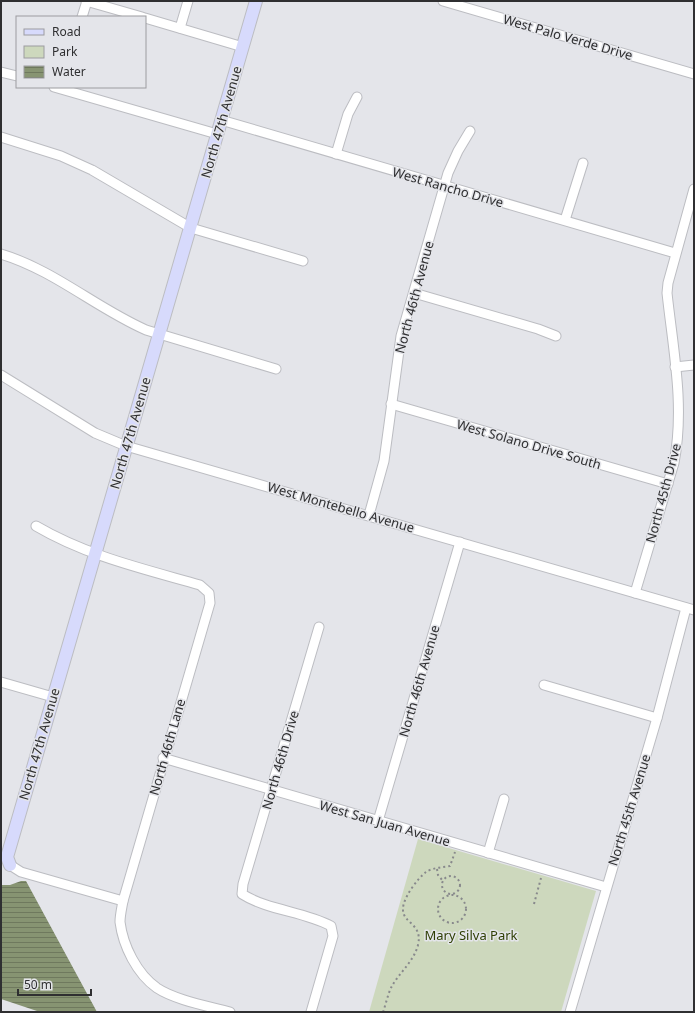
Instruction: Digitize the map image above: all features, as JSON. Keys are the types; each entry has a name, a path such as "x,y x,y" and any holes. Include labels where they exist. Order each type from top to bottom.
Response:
{"street":[{"path":"82,16 86,1 138,16"},
{"path":"180,28 188,1"},
{"name":"North 47th Avenue","path":"10,865 7,857 256,1"},
{"name":"West Palo Verde Drive","path":"443,1 694,74"},
{"path":"146,18 243,47"},
{"path":"1,72 16,76"},
{"path":"59,88 217,134"},
{"path":"336,154 348,114 357,97"},
{"name":"West Rancho Drive","path":"221,120 675,253"},
{"name":"North 46th Avenue","path":"369,515 384,461 401,336 444,186 458,151 470,131"},
{"path":"1,137 61,156 92,170 191,228 303,261"},
{"path":"565,220 583,163"},
{"name":"North 45th Drive","path":"635,593 676,455 679,408 667,293 668,279 694,189"},
{"path":"1,254 47,272 130,323 159,335 276,369"},
{"path":"414,293 538,329 556,336"},
{"path":"675,367 694,365"},
{"name":"West Montebello Avenue","path":"1,375 96,433 126,446 690,609"},
{"name":"West Solano Drive South","path":"391,404 668,484"},
{"path":"36,526 52,536 95,555"},
{"name":"North 46th Avenue","path":"378,821 460,542"},
{"name":"North 46th Lane","path":"95,555 200,585 209,592 210,604 122,901 120,921 124,942 143,976 157,988 172,995 230,1012"},
{"name":"North 45th Avenue","path":"570,1012 690,609"},
{"name":"North 46th Drive","path":"311,1012 333,936 331,926 320,920 254,901 242,894 243,884 319,627"},
{"path":"1,682 53,697"},
{"path":"544,686 657,718"},
{"name":"West San Juan Avenue","path":"164,758 606,887"},
{"path":"488,853 504,799"},
{"path":"10,865 21,872 122,901"}],"path":[{"path":"383,1012 391,987 413,956 418,944 418,934 414,925 406,918 402,911 404,904 414,885 427,872 450,866 457,844"},
{"path":"437,869 438,875 443,880 444,891 451,894 462,898 467,908 463,918 454,923 444,920 438,913 439,903 446,896 451,894 459,889 458,880 451,876 443,880"},
{"path":"534,904 544,869"}],"green space":[{"name":"Mary Silva Park","path":"418,839 596,891 561,1012 369,1012"}],"water":[{"path":"21,881 26,881 97,1012 40,1012 1,999 1,885 10,885"}]}
